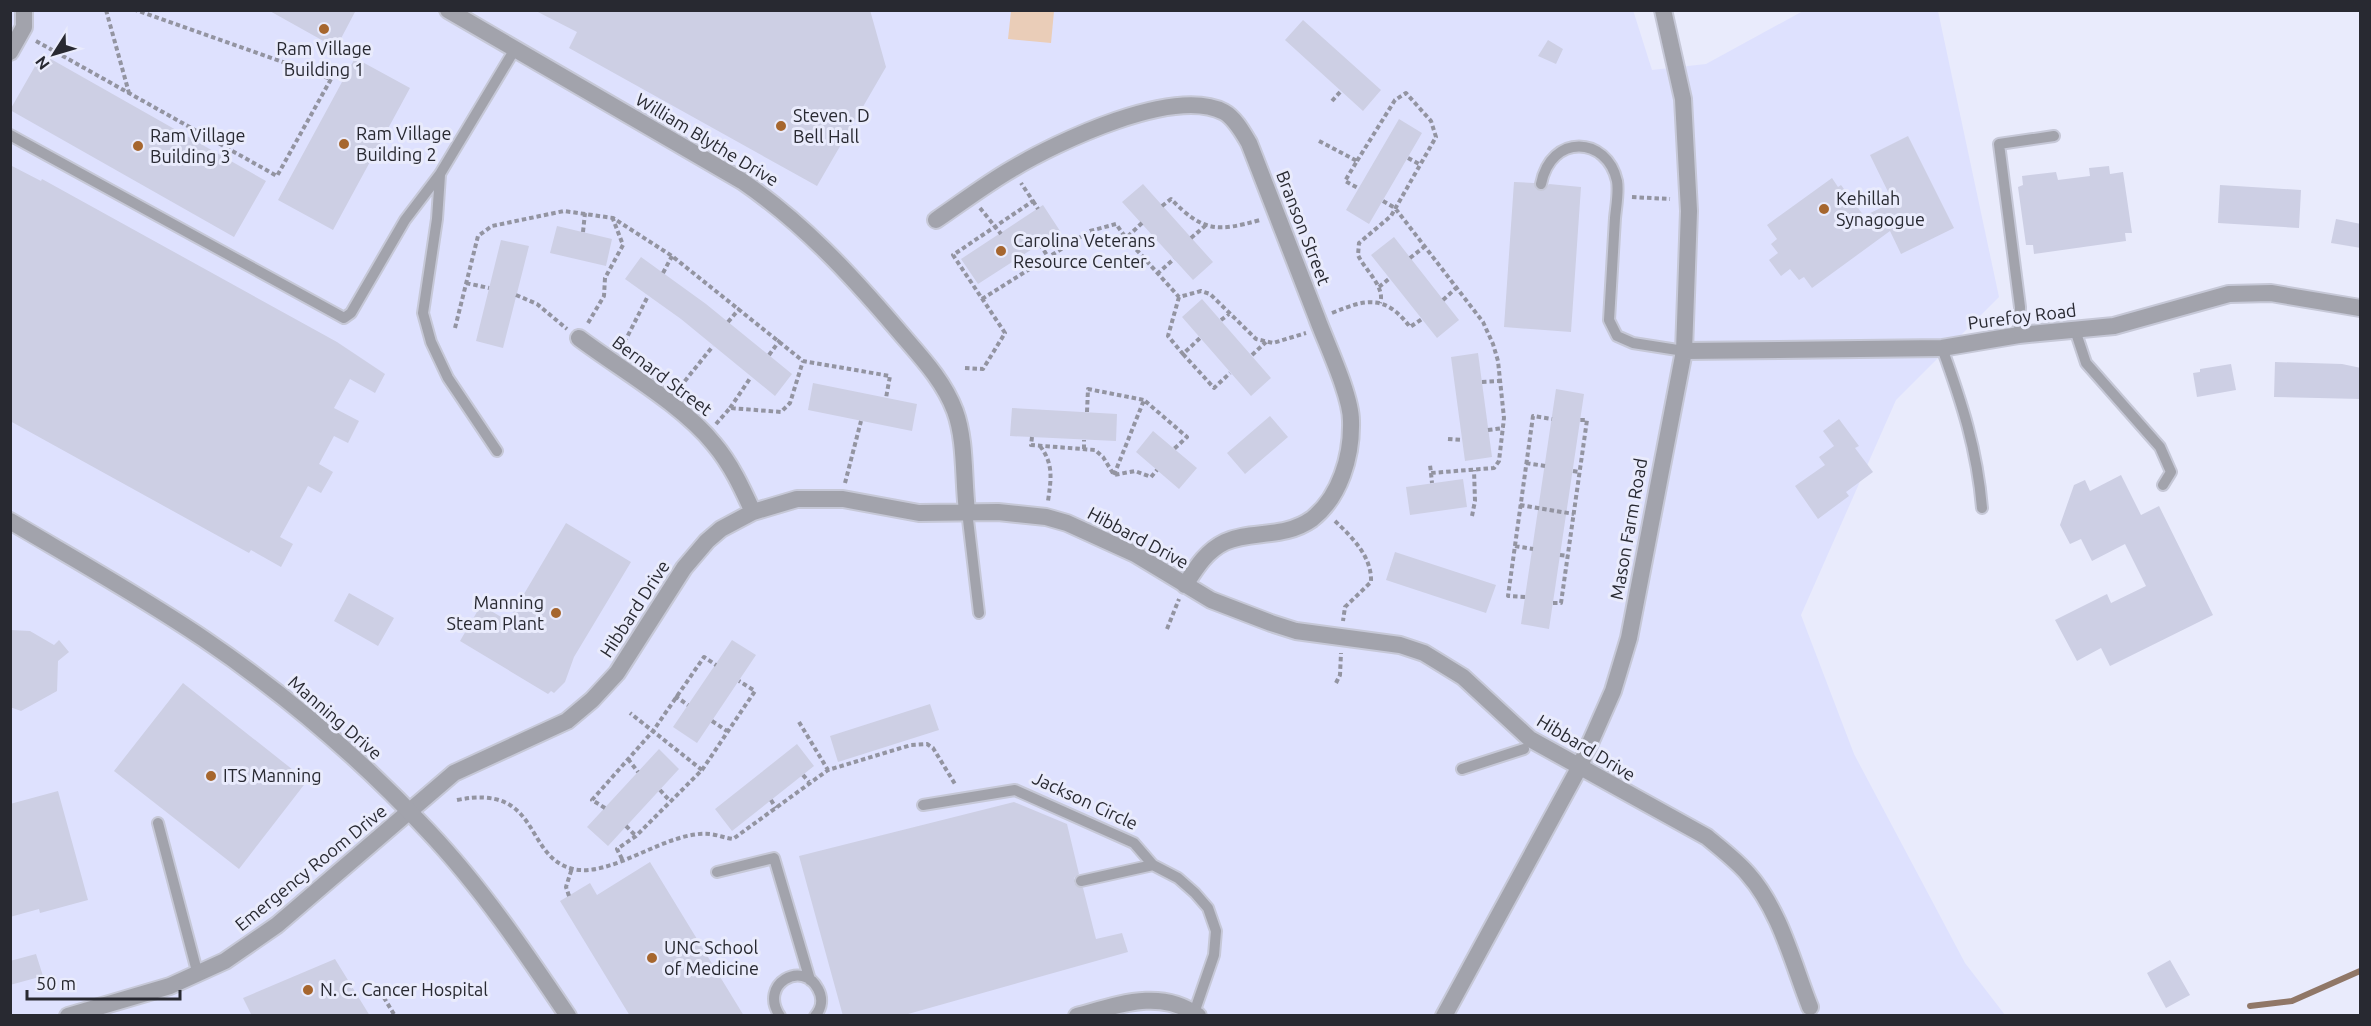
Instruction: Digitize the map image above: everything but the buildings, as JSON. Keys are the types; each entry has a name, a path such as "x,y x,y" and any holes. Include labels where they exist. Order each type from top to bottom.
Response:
{"street":[{"path":"10,52 24,27 24,10"},
{"name":"William Blythe Drive","path":"448,10 742,181 780,208 834,257 932,370 949,398 959,429 967,511"},
{"name":"Mason Farm Road","path":"1444,1016 1579,768 1613,691 1629,638 1684,351 1689,211 1683,99 1663,10"},
{"name":"Branson Street","path":"936,220 1012,169 1106,124 1173,104 1204,104 1226,112 1239,126 1250,143 1352,418 1350,446 1340,481 1324,510 1306,523 1288,530 1227,541 1206,555 1185,585"},
{"name":"Purefoy Road","path":"1684,351 1942,348 2019,335 2114,326 2229,294 2271,293 2361,308"},
{"name":"Bernard Street","path":"579,338 668,403 706,435 724,457 753,512"},
{"name":"Hibbard Drive","path":"410,812 459,769 553,730 592,700 630,656 695,554 721,529 753,512 797,499 843,499 919,513 967,511 1046,517 1067,523 1135,554 1211,600 1296,631 1400,645 1424,653 1463,677 1530,739 1707,837 1749,875 1769,906 1810,1012"},
{"name":"Manning Drive","path":"10,521 207,641 302,713 410,812 480,892 568,1016"},
{"name":"Emergency Room Drive","path":"68,1016 198,975 278,926 410,812"},
{"path":"1077,1016 1117,1010 1145,999 1170,1001 1196,1014"}],"lane":[{"path":"10,135 344,318 351,313 405,220 440,174 515,49"},
{"path":"2019,335 2020,307 1999,144 2054,136"},
{"path":"1541,184 1549,161 1559,150 1575,146 1595,151 1610,161 1618,183 1609,320 1617,336 1633,343 1684,351"},
{"path":"440,174 437,219 423,314 431,342 448,378 497,451"},
{"path":"2075,330 2086,363 2160,447 2171,472 2163,485"},
{"path":"1942,348 1967,417 1979,476 1982,508"},
{"path":"967,511 980,613"},
{"path":"1462,769 1524,749"},
{"name":"Jackson Circle","path":"923,805 1015,790 1134,843 1153,865 1178,878 1208,908 1216,931 1214,955 1196,1014"},
{"path":"158,823 190,954 198,975"},
{"path":"717,872 774,858 810,980"},
{"path":"1081,881 1153,865"},
{"path":"780,1016 773,999 780,982 793,975 815,983 821,994 817,1014"}],"path":[{"path":"106,10 129,93"},
{"path":"33,39 277,177 331,79 136,10"},
{"path":"1332,100 1341,91"},
{"path":"1358,188 1345,181 1395,100 1406,93 1431,121 1436,137 1391,216 1359,243 1358,255 1379,287 1382,297 1380,303"},
{"path":"1319,141 1357,160"},
{"path":"1408,158 1421,165"},
{"path":"1012,169 1038,209"},
{"path":"1617,196 1670,199"},
{"path":"971,197 1001,234"},
{"path":"1162,206 1171,199 1189,217 1205,226 1236,227 1277,214"},
{"path":"966,368 983,369 1005,333 953,255 1033,201"},
{"path":"1383,201 1395,208 1483,322 1498,361 1503,428 1499,461 1494,468 1431,473"},
{"path":"455,328 478,236 492,226 564,211 585,213 613,218 672,256 780,340 803,361 890,376 886,398"},
{"path":"583,232 585,213"},
{"path":"516,296 537,304 579,338 604,296 605,278 623,245 613,218"},
{"path":"1126,237 1142,223"},
{"path":"982,299 1090,231 1116,224 1179,297"},
{"path":"1191,238 1205,226"},
{"path":"1040,244 1048,257"},
{"path":"1410,258 1424,247"},
{"path":"663,273 672,256"},
{"path":"1157,274 1174,259"},
{"path":"1379,287 1390,278"},
{"path":"466,283 489,288"},
{"path":"1443,300 1456,288"},
{"path":"1179,297 1200,291 1210,294 1245,331 1256,339 1272,343 1319,324 1365,300 1392,308 1410,327 1422,319"},
{"path":"614,364 648,296"},
{"path":"1179,297 1168,336 1214,388 1230,373"},
{"path":"728,322 740,308"},
{"path":"1221,320 1229,314"},
{"path":"1183,354 1200,338"},
{"path":"769,355 780,340"},
{"path":"1252,355 1267,342"},
{"path":"668,403 713,346"},
{"path":"730,408 781,411 790,404 803,361"},
{"path":"706,435 730,408 751,377"},
{"path":"1482,382 1499,381"},
{"path":"1087,412 1088,389 1144,400 1187,437 1174,448"},
{"path":"1114,475 1144,400"},
{"path":"1525,597 1508,596 1533,416 1552,419"},
{"path":"1553,603 1561,603 1568,556 1587,420 1580,420"},
{"path":"843,499 861,421"},
{"path":"1488,430 1503,428"},
{"path":"1032,437 1031,445 1095,450 1114,475"},
{"path":"1448,439 1462,440"},
{"path":"1084,440 1084,449"},
{"path":"1039,446 1049,458 1051,470 1046,517"},
{"path":"1526,463 1545,466"},
{"path":"1430,465 1431,483"},
{"path":"1114,475 1135,471 1151,477 1157,470"},
{"path":"1472,516 1475,501 1474,470"},
{"path":"1573,471 1580,472"},
{"path":"1520,505 1574,514"},
{"path":"1324,510 1363,551 1371,570 1371,582 1345,607"},
{"path":"1515,546 1533,549"},
{"path":"1560,555 1568,556"},
{"path":"1167,629 1176,607"},
{"path":"605,808 592,800 653,731 704,657 716,665"},
{"path":"1336,683 1340,675"},
{"path":"622,859 617,849 636,836 702,770 755,691 739,681"},
{"path":"675,696 688,705"},
{"path":"630,713 702,770"},
{"path":"712,721 728,731"},
{"path":"799,722 828,770"},
{"path":"910,740 911,745"},
{"path":"457,800 474,796 493,797 508,804 525,818 554,860 572,868 591,869 671,841 709,834 733,839 828,770 864,757 911,745 927,744 933,748 962,799"},
{"path":"628,759 638,772"},
{"path":"803,775 809,782"},
{"path":"660,790 670,801"},
{"path":"771,800 776,808"},
{"path":"626,826 636,836"},
{"path":"569,896 566,887 572,868"},
{"path":"380,991 395,1016"}],"shaded area":[{"path":"1633,10 1652,70 1706,64 1803,11 1938,11 1999,297 1896,400 1801,615 1854,754 1965,963 2005,1015 11,1015 10,11"},
{"path":"1011,11 1054,11 1051,43 1008,39"}],"waterway":[{"path":"2250,1006 2292,1001 2360,971"}],"place":[{"name":"Ram Village Building 1","path":"324,29"},
{"name":"Steven. D Bell Hall","path":"781,126"},
{"name":"Ram Village Building 2","path":"344,144"},
{"name":"Ram Village Building 3","path":"138,146"},
{"name":"Kehillah Synagogue","path":"1824,209"},
{"name":"Carolina Veterans Resource Center","path":"1001,251"},
{"name":"Manning Steam Plant","path":"556,613"},
{"name":"ITS Manning","path":"211,776"},
{"name":"UNC School of Medicine","path":"652,958"},
{"name":"N. C. Cancer Hospital","path":"308,990"}]}
